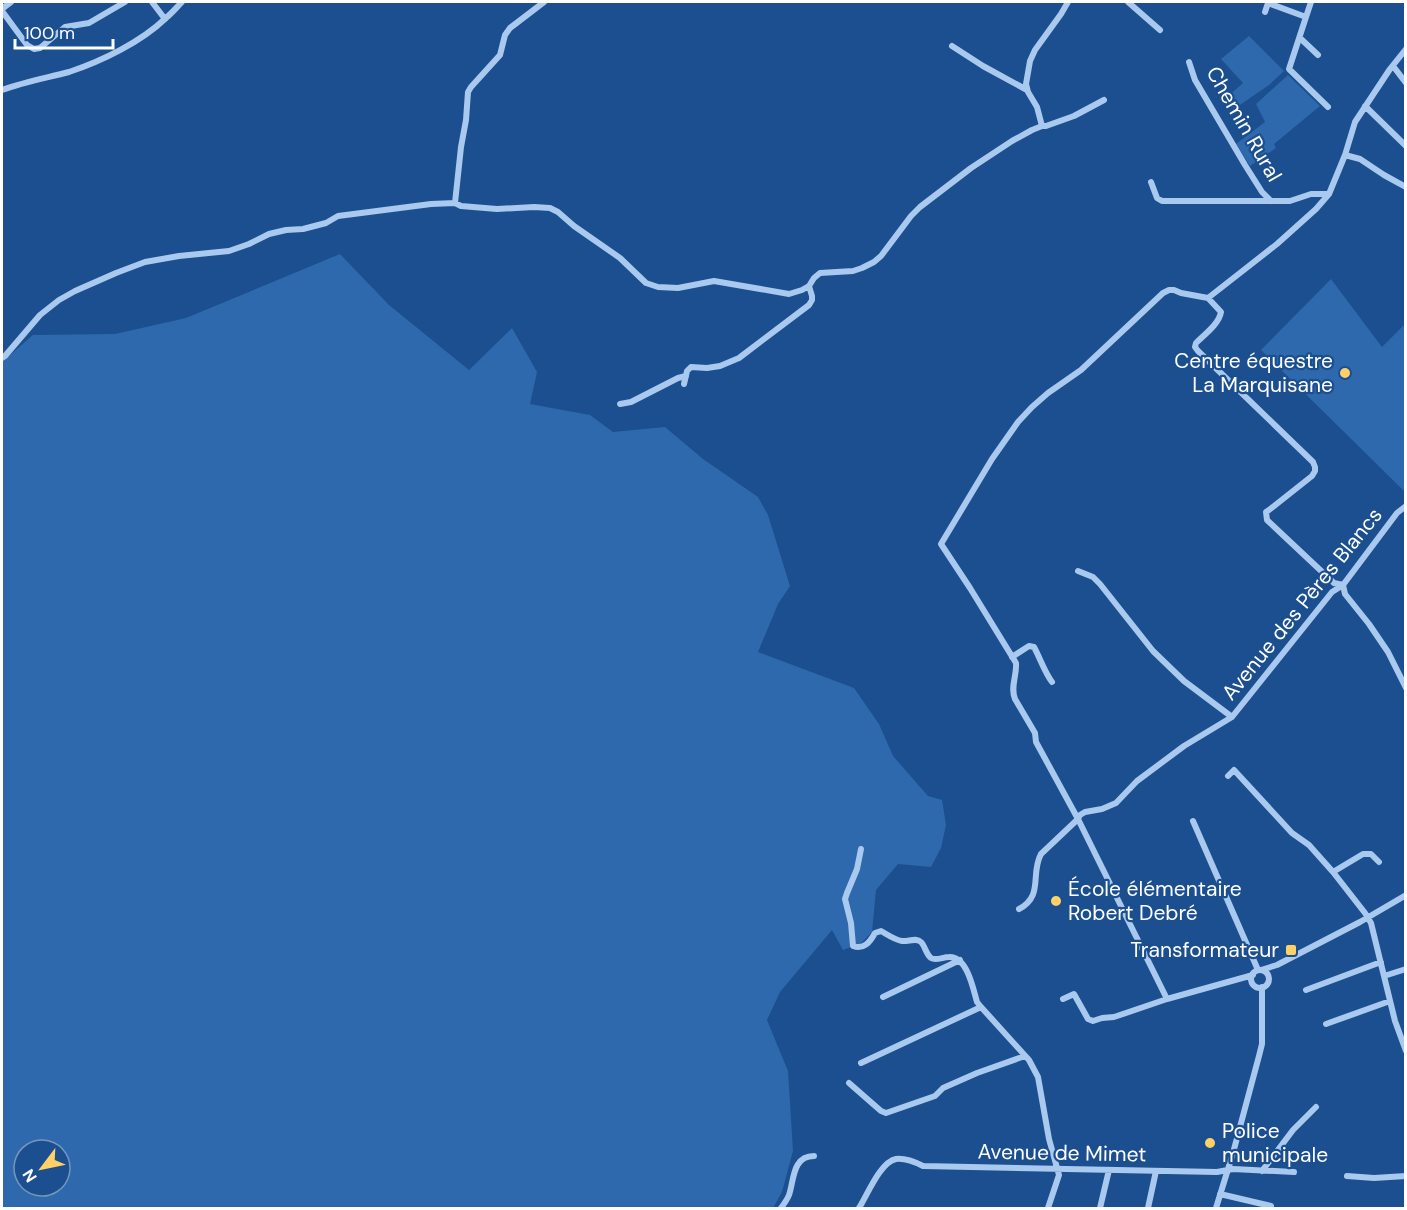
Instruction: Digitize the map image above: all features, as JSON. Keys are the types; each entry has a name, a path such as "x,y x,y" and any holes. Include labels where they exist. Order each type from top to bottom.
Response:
{"street":[{"path":"11,2 2,7 2,11 27,45 34,49 40,48 65,27 89,23 124,2"},
{"path":"152,2 165,19"},
{"path":"2,90 69,71 129,45 165,19 182,2"},
{"path":"455,203 468,92 500,55 505,35 510,28 544,2"},
{"path":"1042,126 1037,107 1027,90 1030,62 1035,50 1068,2"},
{"path":"1128,2 1160,30"},
{"path":"1311,2 1289,69 1328,107"},
{"path":"1265,12 1269,3 1306,17"},
{"path":"1300,38 1318,55"},
{"path":"952,46 1027,90"},
{"path":"1208,298 1278,244 1329,194 1346,155 1355,122 1406,49"},
{"name":"Chemin Rural","path":"1189,62 1198,85 1245,165 1262,192 1271,201"},
{"path":"1393,66 1406,83"},
{"path":"2,358 40,315 59,300 145,262 229,251 269,234 315,226 338,216 431,204 455,203 461,206 497,209 550,208 620,258 646,283 658,287 678,288 714,281 789,294 809,286 820,273 853,271 874,262 920,207 971,168 1032,130 1074,116 1104,100"},
{"path":"1365,106 1406,146"},
{"path":"1346,155 1360,159 1406,187"},
{"path":"1150,182 1157,198 1162,201 1290,201 1311,194 1329,194"},
{"path":"684,384 687,371 691,367 720,366 739,358 809,305 812,296 809,286"},
{"path":"1167,999 1078,819 1036,742 1035,733 1012,693 1017,671 1016,663 940,544 992,459 1018,422 1048,393 1081,370 1163,293 1174,290 1208,298 1221,312 1221,317 1196,343 1195,347 1313,462 1315,467 1312,476 1266,512 1267,519 1334,583 1343,585 1345,594 1388,652 1406,688"},
{"path":"620,404 631,402 686,376"},
{"name":"Avenue des Pères Blancs","path":"1078,819 1085,812 1102,809 1116,803 1137,781 1165,760 1232,717 1332,592 1343,585 1397,513 1406,506"},
{"path":"1078,571 1093,577 1100,584 1153,651 1184,681 1232,717"},
{"path":"1012,657 1029,646 1034,647 1052,682"},
{"path":"1228,776 1234,770 1292,833 1309,845 1368,918 1395,1021 1406,1051"},
{"path":"1019,909 1027,905 1034,893 1038,859 1041,854 1078,819"},
{"path":"1194,821 1257,972 1253,983"},
{"path":"861,849 857,869 845,899 851,923 853,946 858,948 864,946 869,943 875,933 881,931 903,941 921,942 932,958 953,957 960,960 977,1002 1025,1056 1038,1077 1049,1139 1059,1175 1048,1209"},
{"path":"1333,872 1363,854 1371,854 1379,862"},
{"path":"1063,999 1076,995 1090,1021 1102,1017 1114,1017 1167,999 1243,978 1277,964 1406,896"},
{"path":"883,997 960,960"},
{"path":"1306,990 1381,962"},
{"path":"1243,978 1257,987 1262,987 1268,982 1277,964"},
{"path":"1384,976 1406,969"},
{"path":"1257,972 1266,972 1269,977"},
{"path":"1216,1209 1251,1092 1261,1050 1262,987"},
{"path":"1326,1024 1390,1001"},
{"path":"861,1063 981,1007"},
{"path":"849,1083 886,1113 934,1096 944,1088 977,1073 1025,1056"},
{"path":"1262,1171 1293,1130 1316,1107"},
{"path":"781,1209 789,1194 795,1169 807,1156 814,1156"},
{"name":"Avenue de Mimet","path":"859,1209 882,1169 890,1161 897,1159 923,1166 1294,1173"},
{"path":"1100,1209 1109,1170"},
{"path":"1148,1209 1156,1171"},
{"path":"1347,1176 1374,1178 1406,1176"},
{"path":"1220,1194 1271,1206"}],"shaded area":[{"path":"1249,36 1284,71 1269,85 1234,109 1226,98 1243,83 1221,59"},
{"path":"1288,75 1320,106 1274,144 1276,148 1250,166 1236,144 1265,122 1256,104"},
{"path":"340,254 389,305 469,370 512,328 537,372 530,404 590,415 613,432 665,427 703,459 758,497 768,515 790,586 778,604 758,652 854,688 879,724 893,756 928,796 942,800 946,825 941,848 931,867 898,864 876,890 872,932 861,943 843,950 832,930 780,992 767,1020 788,1071 793,1151 782,1192 773,1208 2,1208 2,362 33,335 115,334 186,318"},
{"name":"Centre équestre La Marquisane","path":"1331,279 1382,347 1405,324 1405,492 1261,350"}],"place":[{"name":"Centre équestre La Marquisane","path":"1345,373"},
{"name":"École élémentaire Robert Debré","path":"1056,901"},
{"name":"Transformateur","path":"1291,950"},
{"name":"Police municipale","path":"1210,1143"}]}
